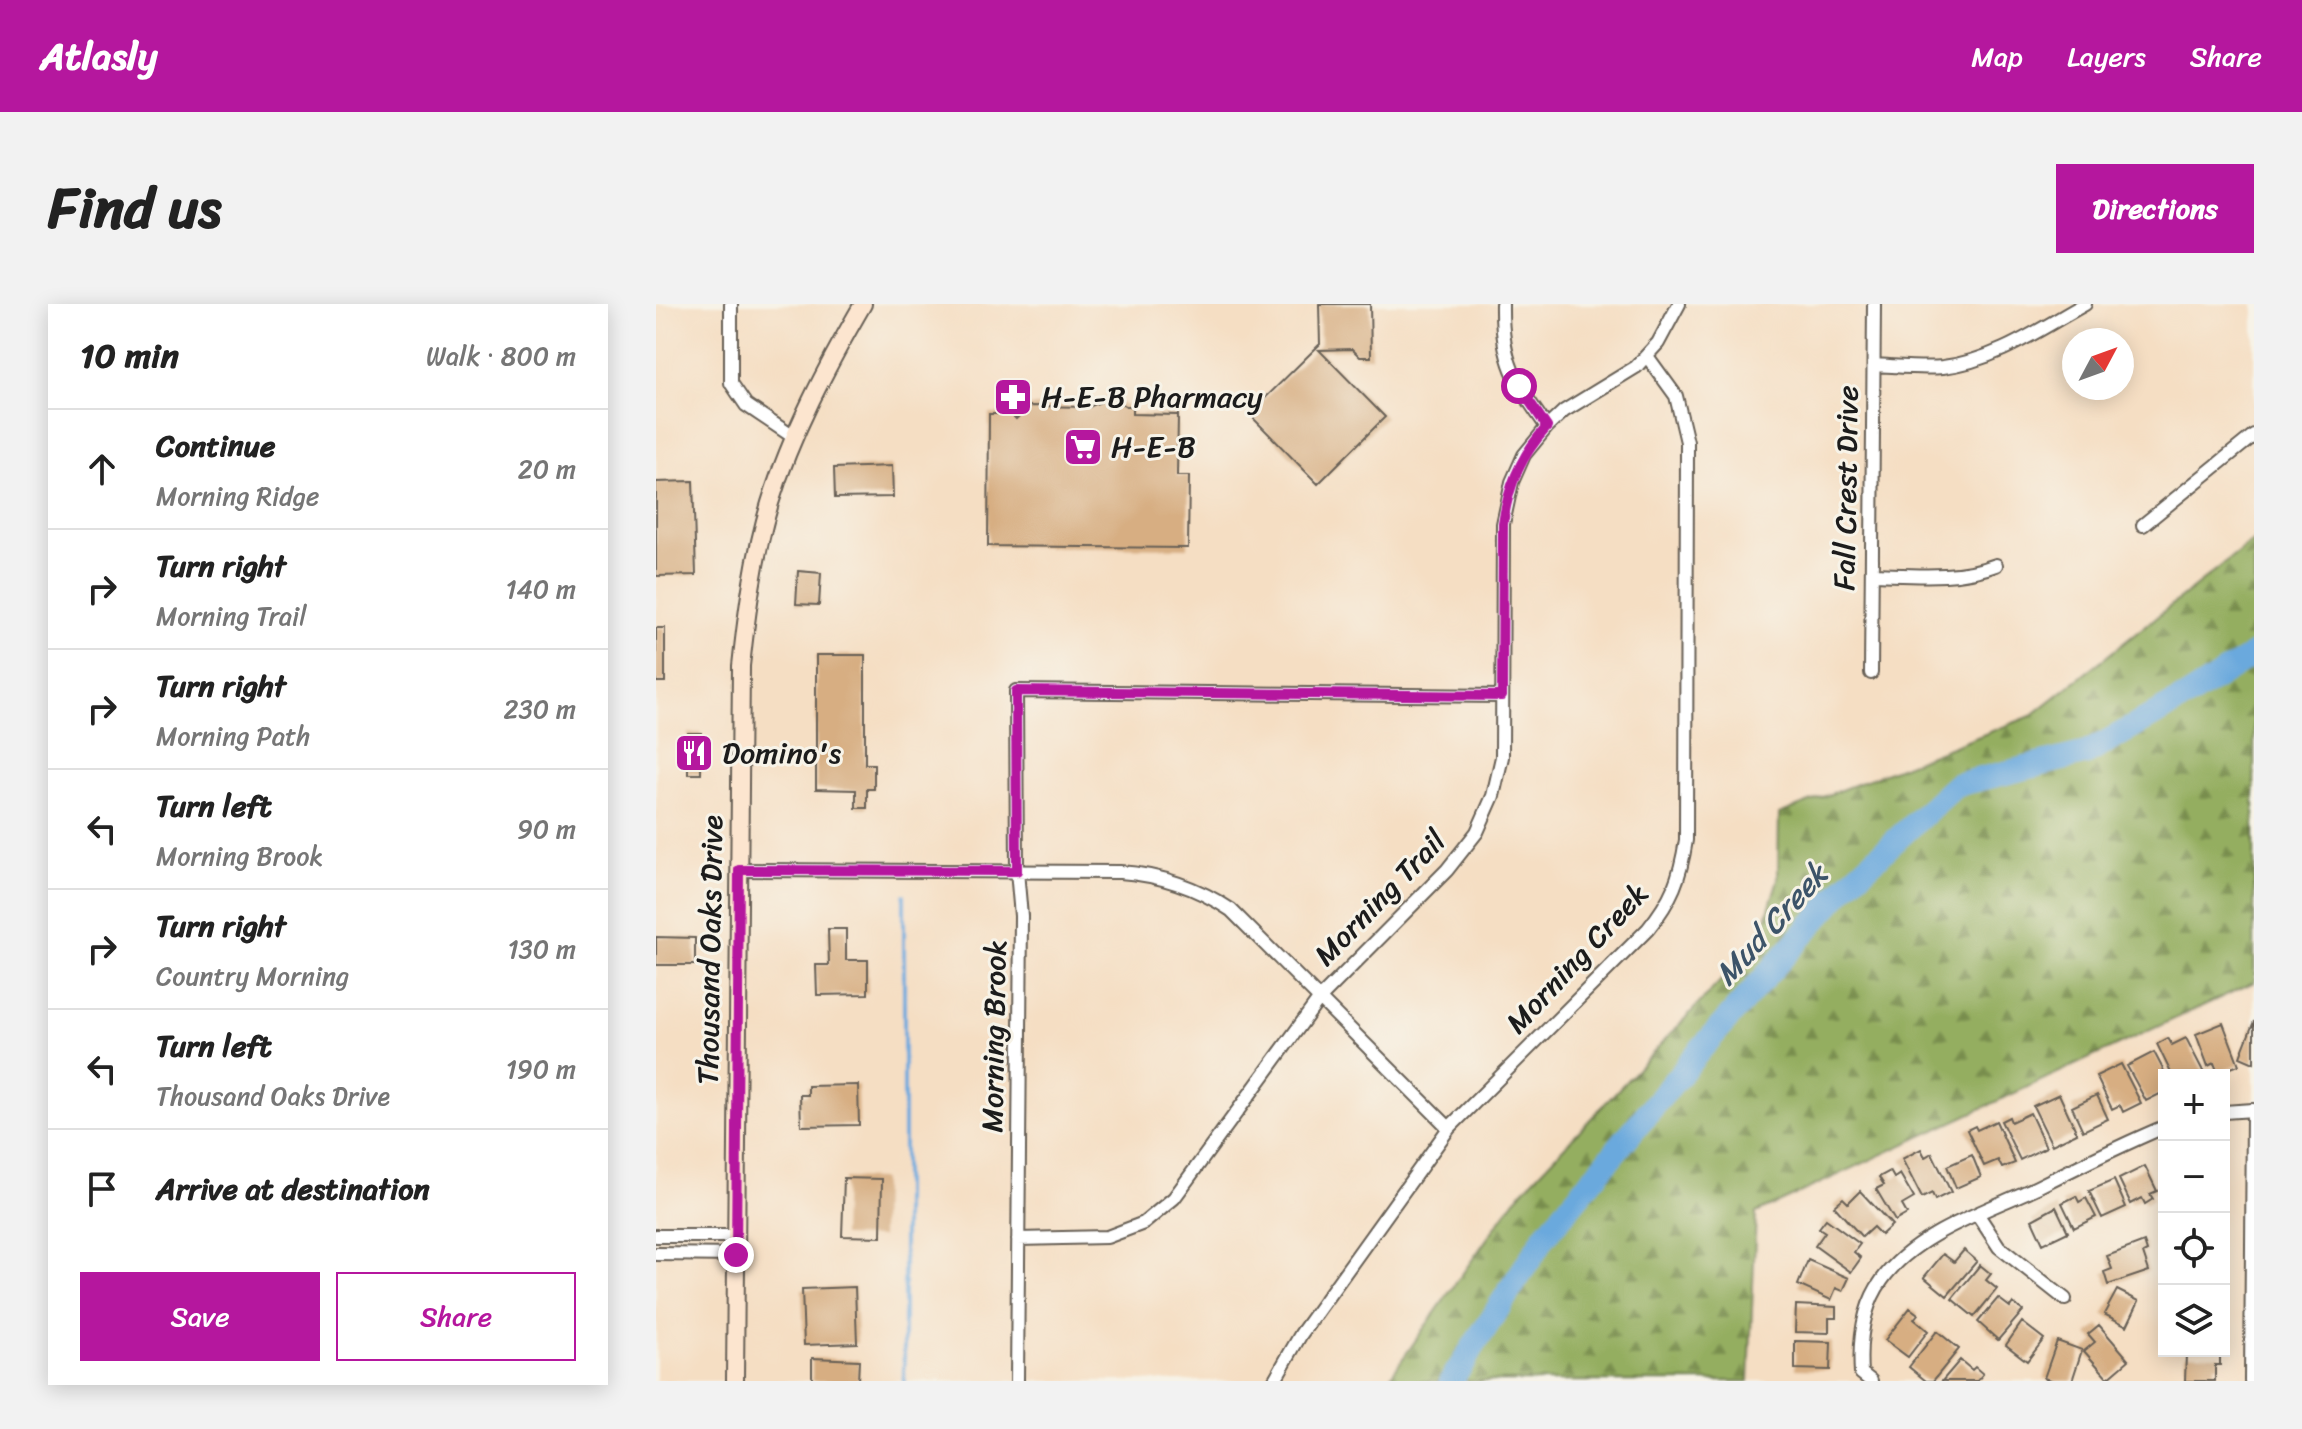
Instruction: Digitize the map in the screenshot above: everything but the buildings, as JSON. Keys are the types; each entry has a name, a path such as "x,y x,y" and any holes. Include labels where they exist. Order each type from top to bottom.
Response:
{"main road":[{"name":"Thousand Oaks Drive","path":"735,1381 741,666 748,601 770,504 795,438 863,304"}],"street":[{"path":"731,304 731,383 746,405 795,438"},
{"path":"1502,304 1505,349 1513,374 1547,427"},
{"name":"Morning Trail","path":"1018,1239 1107,1237 1144,1223 1183,1187 1320,998 1447,870 1477,832 1498,777 1503,743 1503,524 1512,482 1524,455 1564,411 1623,377 1647,356 1667,329 1679,304"},
{"name":"Fall Crest Drive","path":"1871,673 1874,304"},
{"path":"1874,365 1940,367 1959,364 1997,352 2085,304"},
{"name":"Morning Creek","path":"1274,1381 1301,1334 1449,1128 1648,929 1665,908 1681,872 1686,840 1687,442 1676,396 1647,356"},
{"path":"2143,525 2254,435"},
{"path":"1872,574 1957,574 1996,565"},
{"name":"Morning Brook","path":"1017,1381 1021,916 1017,871 1016,691 1502,696"},
{"path":"739,870 1017,871 1140,874 1169,879 1197,890 1231,910 1449,1128"},
{"path":"2230,1112 2253,1110 2251,1381"},
{"path":"1871,1381 1861,1373 1861,1338 1873,1298 1894,1265 1934,1235 2158,1130"},
{"path":"1978,1215 1999,1247 2065,1299"},
{"path":"736,1236 657,1236 656,1254 736,1255"}],"green space":[{"path":"2254,540 2254,982 1756,1213 1749,1381 1387,1381 1515,1199 1760,939 1778,879 1779,814 2031,716"}],"waterway":[{"name":"Mud Creek","path":"1451,1381 1545,1236 1700,1050 1846,886 1956,785 2087,753 2190,695 2254,654"},
{"path":"904,895 904,1381"}],"place":[{"name":"H-E-B Pharmacy","path":"1013,397"},
{"name":"H-E-B","path":"1083,447"},
{"name":"Domino's","path":"694,753"}],"route":[{"path":"736,1255 739,870 1017,871 1016,691 1502,696 1505,506 1517,468 1532,443 1547,427 1519,386"}]}
